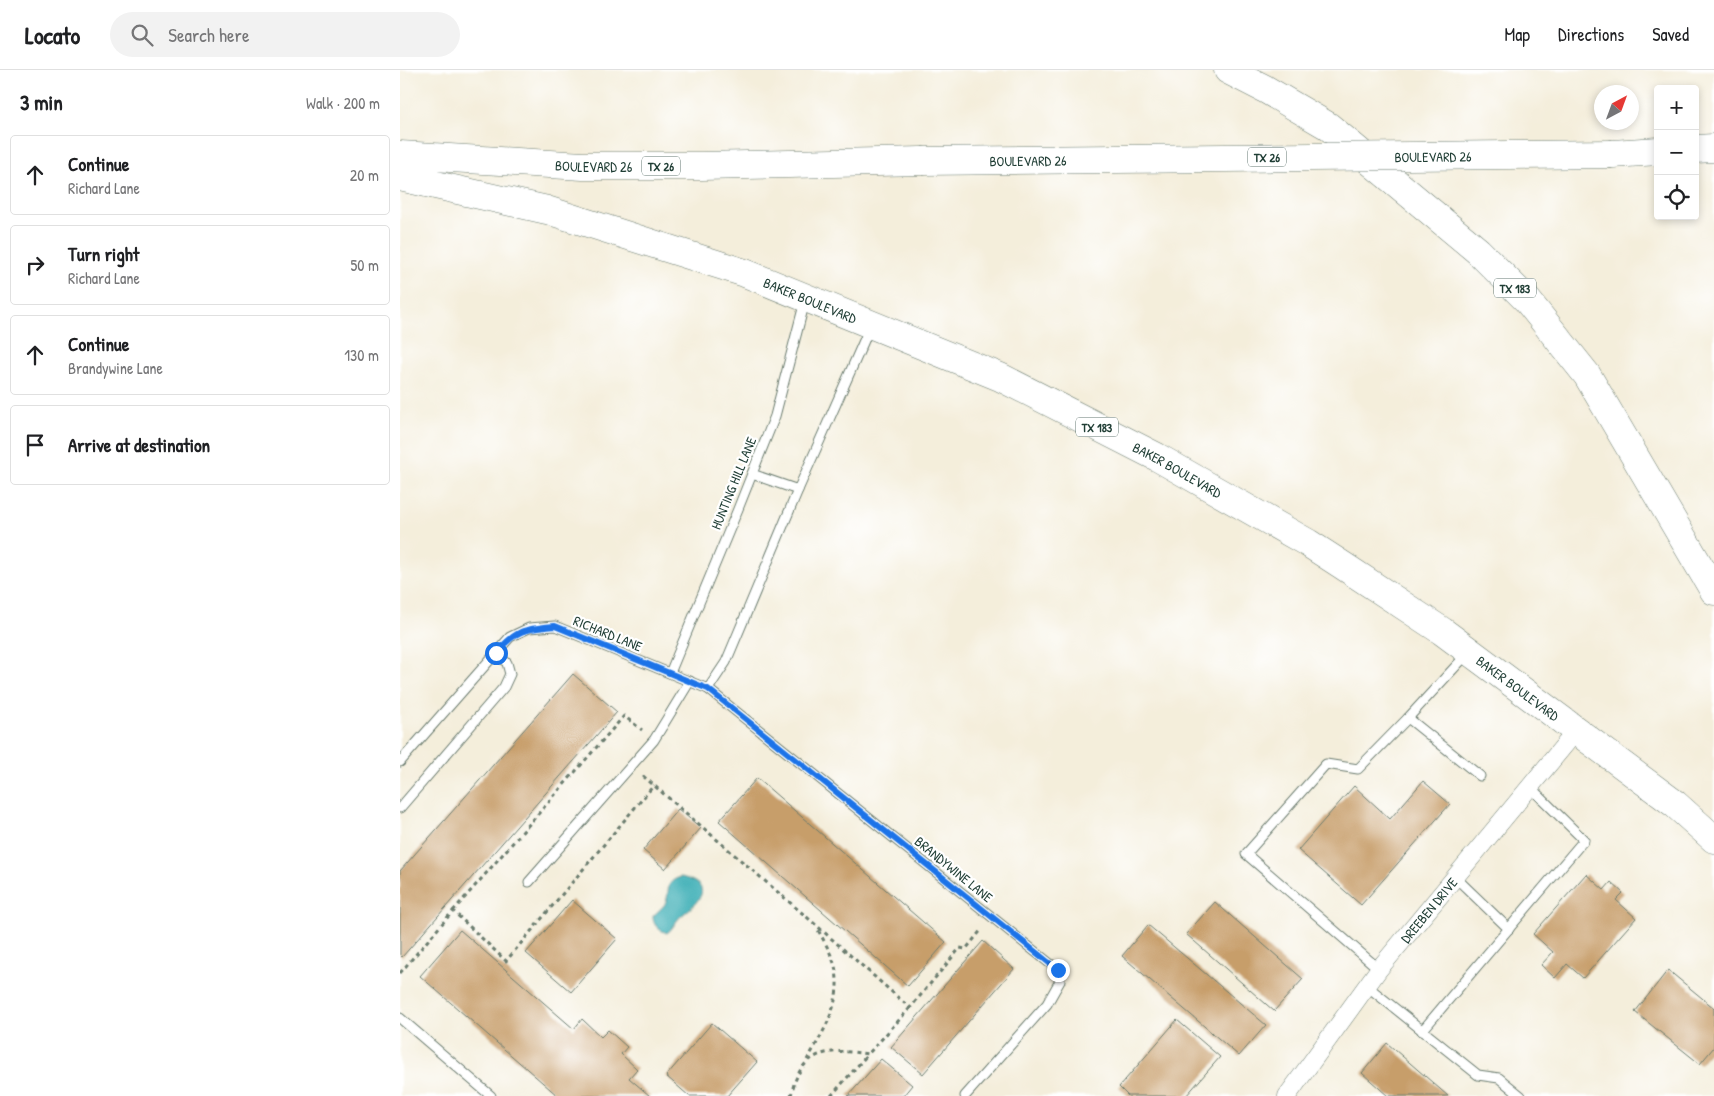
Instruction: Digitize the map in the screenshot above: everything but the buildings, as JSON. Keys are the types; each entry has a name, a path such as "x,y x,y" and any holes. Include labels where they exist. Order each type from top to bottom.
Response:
{"main road":[{"name":"TX 183","path":"1228,70 1265,89 1328,126 1478,251 1527,300 1587,375 1714,591"},
{"path":"1699,149 1714,148"},
{"name":"BOULEVARD 26","path":"400,155 583,166 711,166 922,161 1612,154 1654,151"},
{"name":"BAKER BOULEVARD","path":"400,177 547,210 745,273 871,326 1000,376 1157,457 1308,543 1442,630 1675,804 1714,839"}],"street":[{"name":"DREEBEN DRIVE","path":"1287,1096 1378,970 1577,730"}],"lane":[{"name":"HUNTING HILL LANE","path":"670,673 775,416 805,298"},
{"path":"708,689 726,662 798,490 871,326"},
{"path":"752,474 798,490"},
{"name":"RICHARD LANE","path":"400,762 510,637 529,628 555,626 708,689"},
{"path":"1378,970 1246,854 1326,764 1358,769 1470,651"},
{"path":"400,808 504,687 510,674 507,663 496,653"},
{"path":"529,882 654,740 690,681"},
{"name":"BRANDYWINE LANE","path":"708,689 1058,970 1060,981 1047,1004 965,1096"},
{"path":"1408,718 1480,776"},
{"path":"1422,1031 1584,840 1530,787"},
{"path":"1455,877 1509,929"},
{"path":"1367,986 1478,1074 1499,1078 1521,1096"},
{"path":"400,1018 490,1096"}],"path":[{"path":"400,973 452,911 624,716 654,740"},
{"path":"631,766 910,1008"},
{"path":"452,911 506,962 654,785"},
{"path":"831,1096 910,1008 960,948 966,949 992,916"},
{"path":"791,1096 793,1085 823,1032 834,1008 838,984 834,963 816,925"},
{"path":"806,1061 839,1050 868,1054"}],"water":[{"path":"681,877 699,885 701,895 698,901 680,917 667,933 657,927 653,916 665,904 668,888 672,882"}],"route":[{"path":"496,653 510,637 529,628 555,626 708,689 1058,970"}]}
